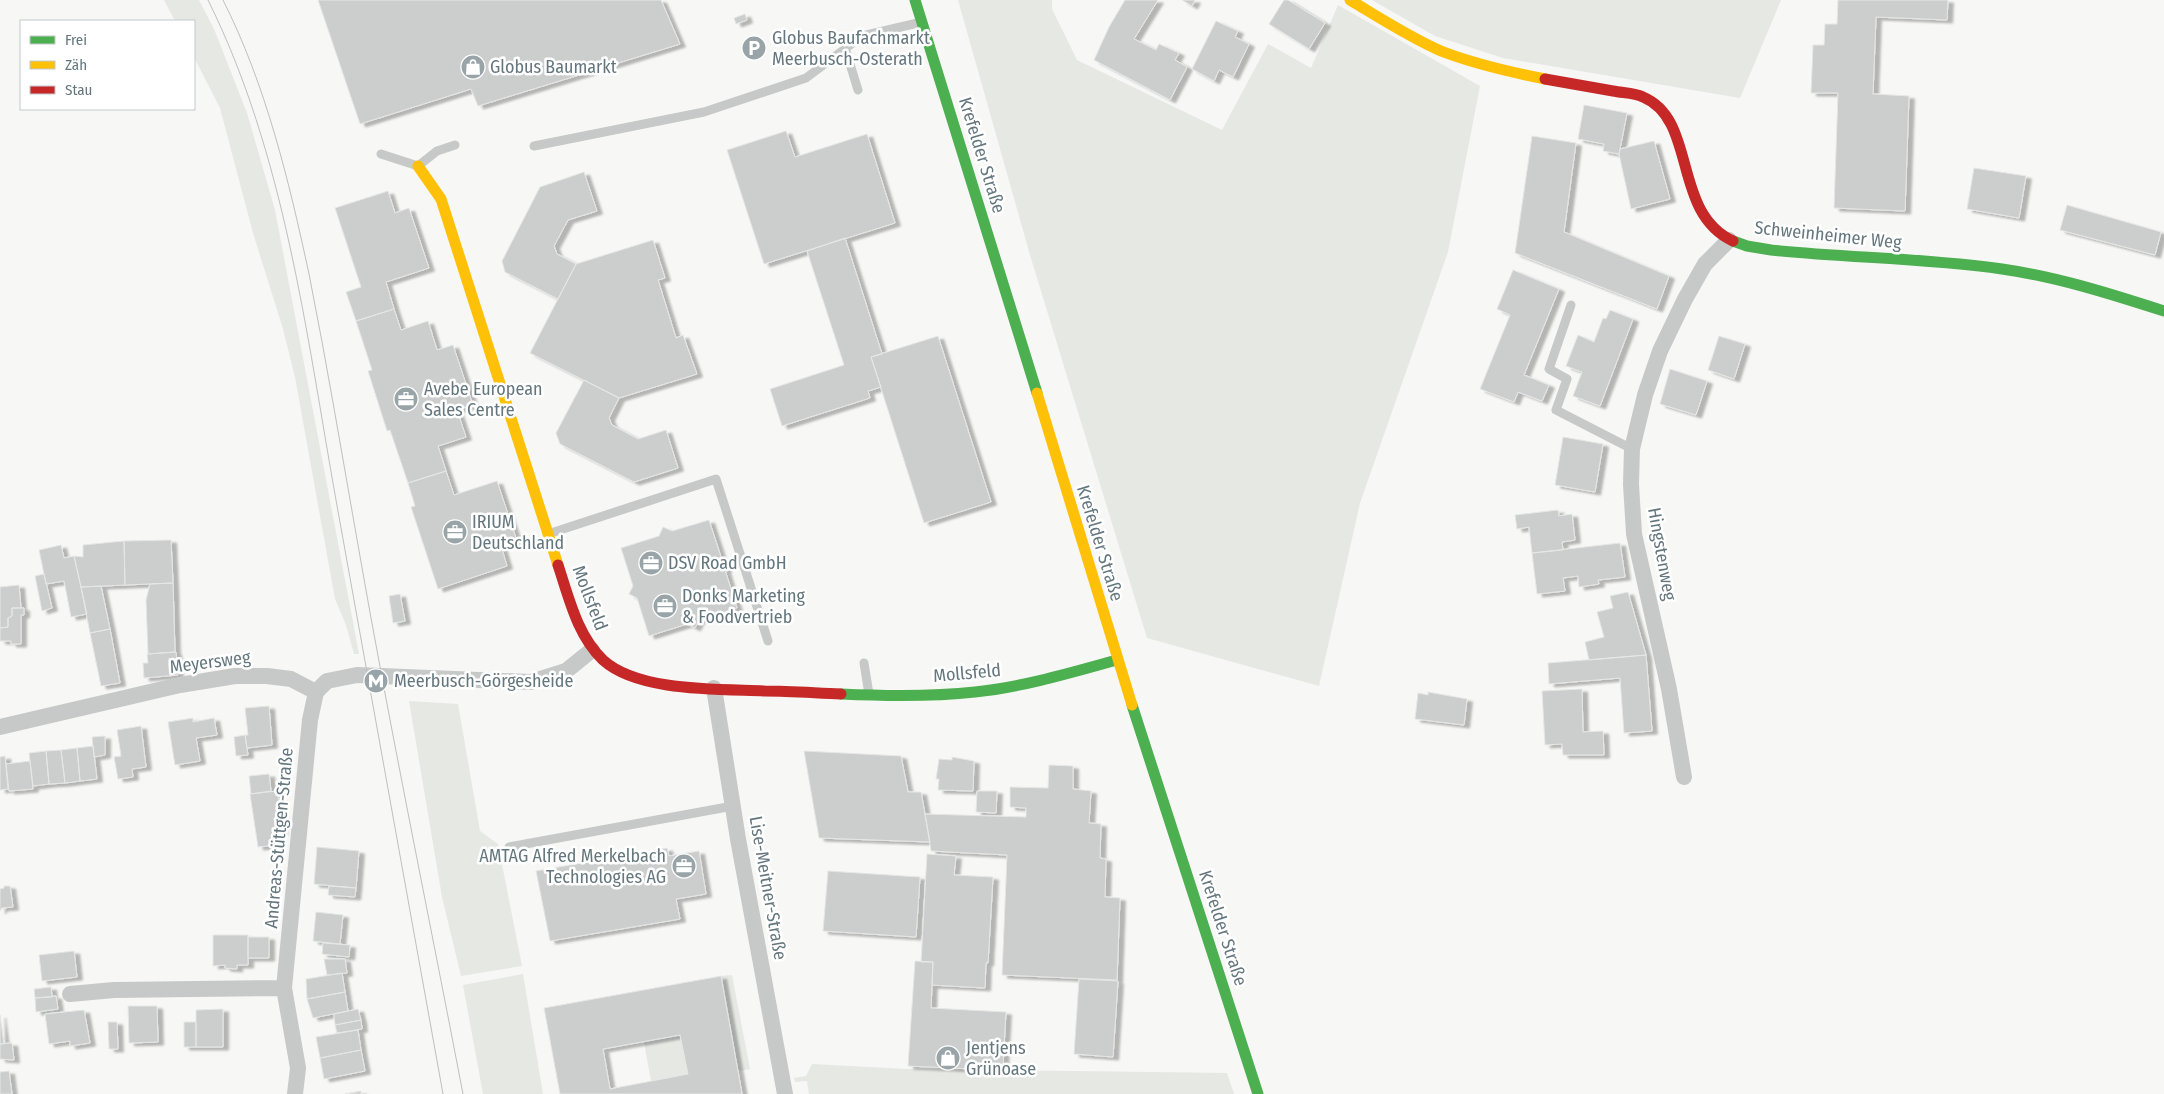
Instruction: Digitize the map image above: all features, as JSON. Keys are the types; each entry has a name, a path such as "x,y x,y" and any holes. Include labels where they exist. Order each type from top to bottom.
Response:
{"street":[{"name":"Krefelder Straße","path":"915,0 1048,427 1117,660 1258,1094"},
{"name":"Schweinheimer Weg","path":"1350,0 1414,39 1454,56 1526,75 1642,96 1658,104 1669,116 1673,126 1697,206 1710,224 1729,240 1767,250 1981,266 2046,277 2114,294 2164,311"},
{"name":"Mollsfeld","path":"418,166 441,199 576,620 592,650 615,668 644,681 714,688 869,694 950,694 1003,688 1117,660"},
{"name":"Hingstenweg","path":"1684,777 1669,689 1634,534 1631,484 1632,449 1645,395 1660,351 1685,299 1706,264 1729,240"},
{"path":"316,692 327,681 357,675 492,676 530,682 542,673 566,671 592,650"},
{"name":"Meyersweg","path":"0,726 180,685 235,676 267,676 291,679 316,692"},
{"name":"Lise-Meitner-Straße","path":"714,688 733,806 785,1094"},
{"name":"Andreas-Stüttgen-Straße","path":"295,1094 298,1068 284,988 310,720 316,692"},
{"path":"70,994 114,990 284,988"}],"lane":[{"path":"534,146 704,112 806,78 862,36 922,22"},
{"path":"845,48 858,90"},
{"path":"381,154 418,166 437,151 455,145"},
{"path":"1571,305 1549,369 1567,379 1556,410 1632,449"},
{"path":"548,534 716,479 768,641"},
{"path":"864,663 869,694"},
{"path":"509,847 733,806"}],"shaded area":[{"path":"164,0 199,0 214,29 247,113 275,210 359,654 354,654 346,625 335,599 295,377 283,329 253,233 220,108 195,59 195,20 174,20"},
{"path":"958,0 1052,0 1052,9 1077,60 1222,130 1268,44 1311,68 1338,5 1480,86 1448,252 1360,503 1319,686 1147,638 1030,255"},
{"path":"1372,0 1781,0 1740,98 1503,58 1435,36"},
{"path":"409,701 458,704 480,831 498,844 522,966 461,976 442,897"},
{"path":"523,974 543,1094 483,1094 463,985"},
{"path":"732,975 750,1069 738,1071 721,976"},
{"path":"680,1035 688,1074 651,1081 644,1042"},
{"path":"812,1064 907,1069 1227,1073 1234,1094 809,1094 807,1081 795,1082 794,1078 806,1076"}],"building":[{"name":"Globus Baumarkt","path":"318,0 661,0 680,44 478,106 471,89 360,124"},
{"path":"1125,0 1158,0 1134,39 1156,50 1159,44 1179,53 1175,60 1187,67 1170,100 1094,60 1109,27"},
{"path":"1182,0 1195,0 1192,6"},
{"path":"1284,0 1288,0 1325,23 1309,49 1269,24"},
{"path":"1838,0 1948,0 1947,20 1876,17 1873,94 1909,96 1905,211 1834,208 1838,93 1811,93 1813,45 1824,45 1825,24 1837,24"},
{"path":"745,14 747,20 736,24 734,18"},
{"path":"1216,21 1238,31 1235,37 1249,44 1233,77 1219,70 1214,81 1192,69"},
{"path":"1584,105 1627,113 1619,154 1603,151 1604,144 1578,139"},
{"path":"786,131 795,157 867,134 895,223 764,264 727,150"},
{"path":"1532,136 1576,143 1564,232 1669,276 1657,309 1515,253"},
{"path":"1654,141 1670,199 1631,209 1619,154 1620,149"},
{"path":"1974,168 2026,176 2019,218 1967,209"},
{"path":"584,172 597,211 568,220 554,246 557,254 576,264 558,299 505,272 502,261 540,187"},
{"path":"388,191 395,213 409,208 429,268 386,282 394,309 356,321 346,292 361,287 335,208"},
{"path":"2067,205 2161,232 2155,255 2060,230"},
{"path":"845,238 882,354 871,357 881,387 868,391 870,398 782,426 770,389 844,365 807,251"},
{"path":"653,240 665,278 658,280 676,338 683,335 697,374 619,398 530,353 576,264"},
{"path":"1513,270 1559,289 1524,375 1549,385 1542,401 1518,392 1514,402 1480,389 1510,315 1497,309"},
{"path":"394,309 401,330 428,321 437,350 453,345 473,405 457,410 466,437 438,446 446,471 408,483 390,430 387,431 368,371 372,370 356,321"},
{"path":"1610,310 1633,319 1600,406 1573,396 1582,372 1566,366 1578,335 1594,342 1603,318 1606,319"},
{"path":"938,336 991,502 924,523 871,357"},
{"path":"1719,336 1745,344 1734,379 1708,370"},
{"path":"1670,369 1707,381 1696,415 1660,404"},
{"path":"584,380 619,398 609,418 612,425 638,439 666,430 678,468 634,482 560,444 556,433"},
{"path":"1563,437 1603,444 1595,492 1555,485"},
{"path":"446,471 454,495 497,481 517,541 501,546 507,566 438,589 411,507 415,506 408,483"},
{"path":"1558,510 1559,516 1572,514 1575,540 1562,542 1563,550 1532,553 1529,527 1517,529 1515,515"},
{"path":"709,520 721,557 730,562 725,570 737,608 699,620 695,628 687,624 649,636 637,598 629,594 633,586 621,548 659,536 663,527 672,531"},
{"path":"171,540 173,583 125,585 124,541"},
{"path":"124,541 125,585 81,587 74,556 83,557 83,545"},
{"path":"1620,543 1625,577 1598,580 1599,584 1579,587 1578,576 1563,578 1565,591 1537,594 1532,553"},
{"path":"61,545 64,558 74,556 87,614 71,617 64,581 46,584 39,550"},
{"path":"44,574 52,608 42,611 35,576"},
{"path":"173,583 175,652 148,654 146,600 150,584"},
{"path":"19,585 21,608 12,608 12,616 8,618 8,627 0,628 0,587"},
{"path":"101,586 110,629 90,633 81,587"},
{"path":"1628,592 1646,655 1589,660 1585,642 1604,637 1597,612 1613,608 1610,596"},
{"path":"400,594 405,621 393,623 389,596"},
{"path":"12,608 24,608 24,615 21,615 21,644 11,644 11,641 0,641 0,628 8,627 8,618 12,616"},
{"path":"110,629 120,683 101,686 90,633"},
{"path":"176,652 178,675 144,678 143,663 148,663 147,654"},
{"path":"1646,655 1652,731 1624,733 1620,678 1549,684 1548,663"},
{"path":"1582,689 1583,732 1603,731 1604,755 1563,755 1562,744 1545,745 1542,691"},
{"path":"1428,692 1467,699 1464,725 1415,719 1418,693 1428,695"},
{"path":"269,706 272,745 247,748 245,735 248,735 245,708"},
{"path":"193,718 193,722 214,718 217,735 196,738 200,761 175,765 168,722"},
{"path":"141,726 146,767 132,769 133,777 118,779 114,757 121,756 117,730"},
{"path":"245,735 248,755 236,756 234,737"},
{"path":"105,736 105,755 94,757 92,737"},
{"path":"93,746 97,779 80,781 77,748"},
{"path":"77,748 80,781 65,783 61,750"},
{"path":"61,750 65,783 49,784 46,751"},
{"path":"46,751 49,784 33,786 29,753"},
{"path":"804,751 901,756 908,792 921,792 930,842 819,838"},
{"path":"5,756 8,789 0,790 0,757"},
{"path":"952,757 974,761 973,791 938,790 939,779 936,779 939,759 952,760"},
{"path":"30,761 33,789 9,791 6,764"},
{"path":"1049,765 1073,766 1073,789 1091,791 1089,823 1101,824 1100,858 1106,859 1105,897 1120,898 1117,980 1002,975 1007,855 931,851 925,814 1026,817 1026,808 1010,807 1010,787 1048,788"},
{"path":"269,774 271,791 251,794 249,776"},
{"path":"277,791 283,817 280,818 282,832 274,833 276,845 258,847 250,794"},
{"path":"977,791 997,791 996,813 976,812"},
{"path":"317,847 359,851 356,888 314,884"},
{"path":"667,848 669,856 699,851 706,894 676,899 680,919 550,941 536,871"},
{"path":"927,854 956,856 954,875 993,877 985,988 932,985 933,962 921,962"},
{"path":"828,871 920,877 916,937 823,931"},
{"path":"4,886 10,886 13,907 2,908 0,911 0,889 4,888"},
{"path":"329,886 356,888 355,897 328,895"},
{"path":"316,912 343,915 340,944 313,941"},
{"path":"213,935 248,935 248,965 237,965 237,969 225,968 225,965 213,966"},
{"path":"248,937 269,937 269,958 248,958"},
{"path":"323,943 350,945 349,957 322,954"},
{"path":"74,951 77,977 42,981 39,955"},
{"path":"324,959 345,959 347,973 327,975"},
{"path":"915,961 933,962 931,1008 1006,1012 1003,1064 996,1064 995,1067 973,1065 973,1069 908,1066"},
{"path":"342,973 345,992 307,999 306,979"},
{"path":"721,976 742,1094 560,1094 544,1008","holes":["680,1035 688,1074 610,1089 603,1049"]},
{"path":"1079,979 1118,981 1113,1057 1074,1054"},
{"path":"51,987 52,997 35,998 34,989"},
{"path":"345,992 348,1011 313,1018 307,999"},
{"path":"56,996 58,1009 36,1012 35,998"},
{"path":"128,1006 157,1006 158,1042 129,1043"},
{"path":"223,1009 223,1047 196,1047 196,1010"},
{"path":"358,1009 361,1020 335,1025 334,1014"},
{"path":"84,1010 90,1043 70,1046 70,1041 49,1044 45,1014"},
{"path":"0,1015 4,1044 0,1044"},
{"path":"361,1020 362,1029 337,1033 335,1025"},
{"path":"108,1022 117,1022 118,1049 109,1049"},
{"path":"184,1022 196,1022 196,1047 184,1047"},
{"path":"358,1030 361,1050 320,1058 316,1037"},
{"path":"12,1043 14,1060 0,1059 0,1044"},
{"path":"361,1050 365,1071 324,1079 320,1058"},
{"path":"9,1071 12,1094 0,1094 0,1072"},
{"path":"361,1091 361,1094 345,1094"}],"tram line":[{"path":"208,0 234,59 256,120 290,245 443,1094"},
{"path":"223,0 252,66 275,134 309,274 370,614 463,1094"}],"traffic: fast":[{"path":"915,0 1037,393"},
{"path":"1733,241 1747,246 1771,250 1973,265 2023,272 2104,292 2164,311"},
{"path":"841,694 908,696 993,690 1064,675 1117,660"},
{"path":"1132,705 1258,1094"}],"traffic: slow":[{"path":"1350,0 1429,46 1441,51 1466,60 1545,79"},
{"path":"418,166 441,199 558,565"},
{"path":"1037,393 1132,705"}],"traffic: jam":[{"path":"1545,79 1636,95 1643,97 1660,109 1672,125 1692,189 1701,210 1714,227 1733,241"},
{"path":"558,565 580,628 603,660 618,670 637,678 680,687 841,694"}],"place":[{"name":"Globus Baufachmarkt Meerbusch-Osterath","path":"754,48"},
{"name":"Globus Baumarkt","path":"473,67"},
{"name":"Avebe European Sales Centre","path":"406,399"},
{"name":"IRIUM Deutschland","path":"455,532"},
{"name":"DSV Road GmbH","path":"651,563"},
{"name":"Donks Marketing & Foodvertrieb","path":"665,606"},
{"name":"Meerbusch-Görgesheide","path":"376,681"},
{"name":"AMTAG Alfred Merkelbach Technologies AG","path":"684,866"},
{"name":"Jentjens Grünoase","path":"948,1058"}]}
